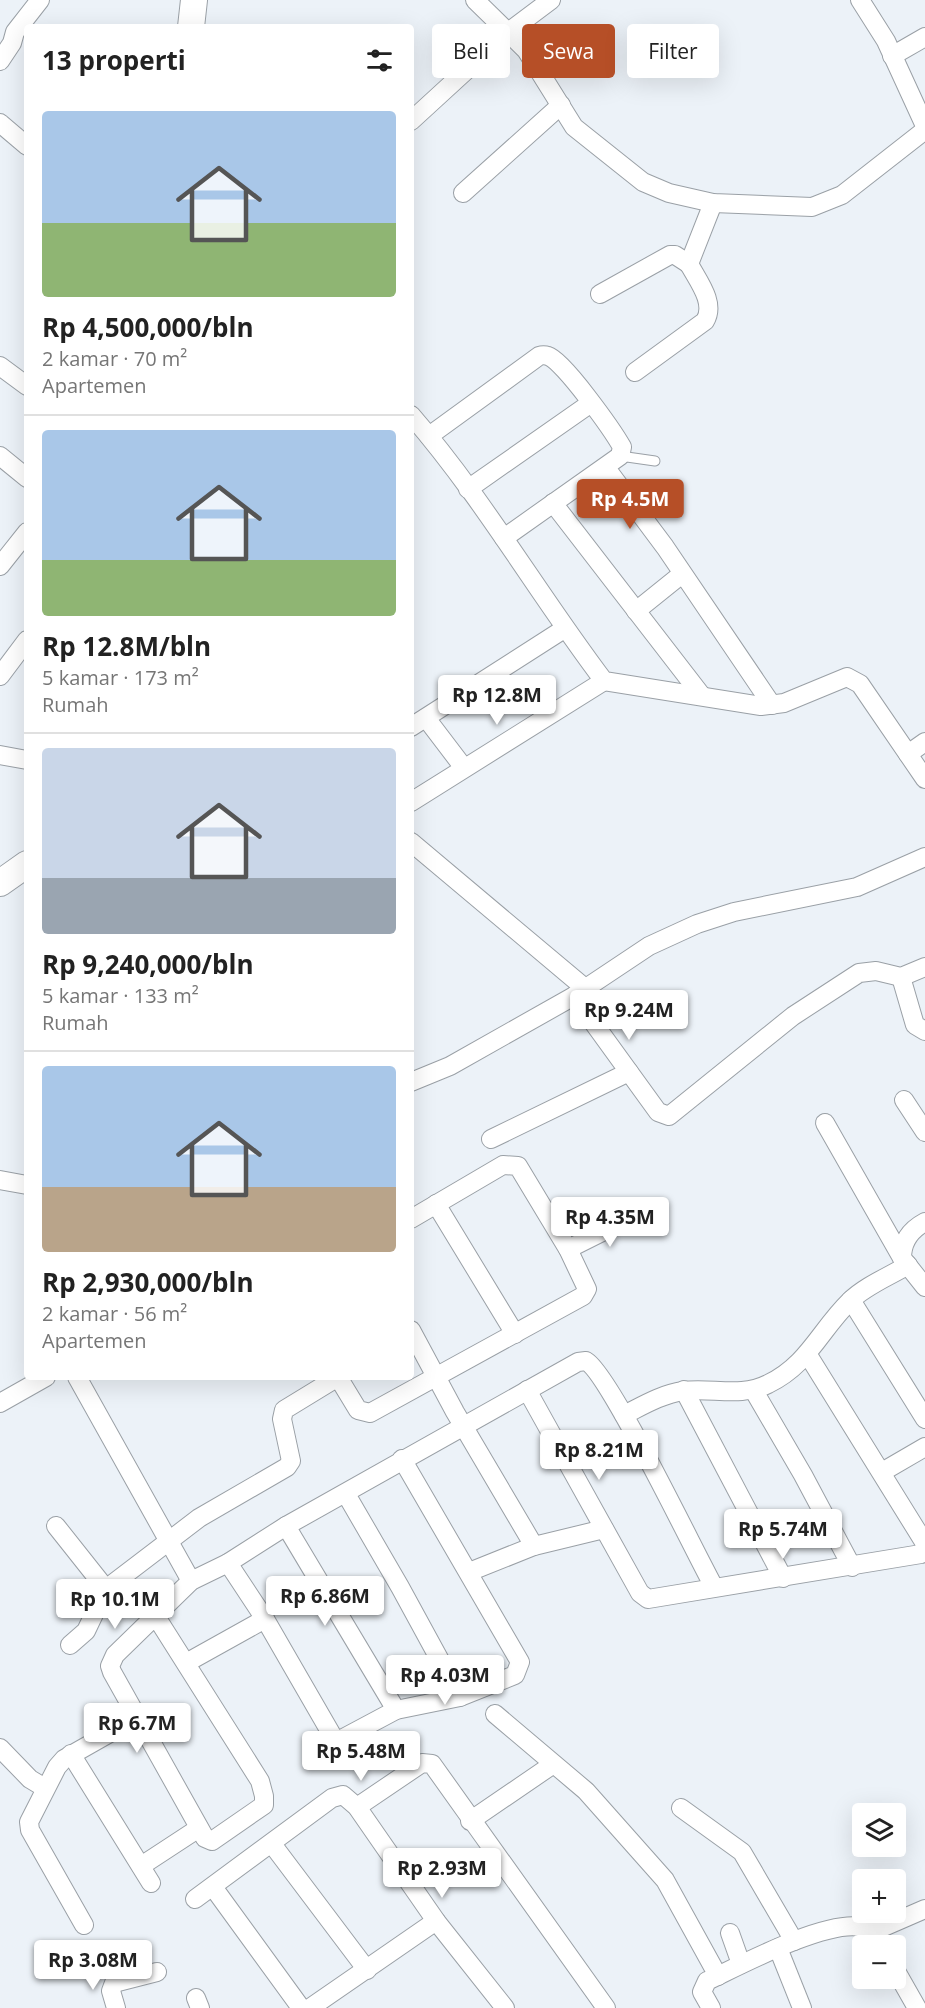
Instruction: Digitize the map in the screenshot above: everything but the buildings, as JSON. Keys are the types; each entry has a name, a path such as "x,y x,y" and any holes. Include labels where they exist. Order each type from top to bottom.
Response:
{"street":[{"path":"0,61 12,43 15,32 40,0"},
{"path":"191,24 194,0"},
{"path":"475,0 498,24"},
{"path":"510,31 551,0"},
{"path":"510,36 526,51 580,133 643,182 669,194 712,203 796,207 822,204 842,195 925,128 868,3"},
{"path":"892,56 925,37"},
{"path":"414,118 458,78"},
{"path":"463,193 561,105"},
{"path":"0,123 24,143"},
{"path":"689,264 712,203"},
{"path":"600,294 669,255 675,255 689,264 709,303 705,321 635,372"},
{"path":"429,436 539,356 546,355 555,360 591,403 622,447 620,456 504,538"},
{"path":"0,366 24,384"},
{"path":"468,489 591,403"},
{"path":"414,418 504,538 564,629 604,681"},
{"path":"0,456 24,476"},
{"path":"606,468 772,705"},
{"path":"553,503 702,696"},
{"path":"0,566 24,536"},
{"path":"636,611 682,574"},
{"path":"464,768 419,723 564,629"},
{"path":"0,676 24,644"},
{"path":"414,800 604,681 772,705 784,703 847,677 853,678 860,684 925,779"},
{"path":"908,754 925,742"},
{"path":"0,755 24,759"},
{"path":"414,845 580,993 629,1072 658,1112 669,1116 793,1016 859,973 876,971 901,977 925,967"},
{"path":"414,1081 450,1066 580,993 648,946 697,924 734,912 857,887 925,856"},
{"path":"0,883 24,866"},
{"path":"901,977 915,1025 925,1031"},
{"path":"491,1139 629,1072"},
{"path":"904,1100 925,1132"},
{"path":"825,1123 905,1262 925,1287"},
{"path":"340,1380 358,1410 367,1414 438,1377 585,1293 586,1285 568,1249 522,1170 512,1164 504,1165 414,1217"},
{"path":"0,1180 24,1184"},
{"path":"436,1204 515,1334"},
{"path":"568,1249 636,1215"},
{"path":"905,1262 905,1242 911,1232 925,1222"},
{"path":"624,1415 659,1398 684,1390 754,1391 789,1372 808,1355 851,1300 905,1262"},
{"path":"851,1300 925,1419"},
{"path":"414,1334 459,1420 534,1546"},
{"path":"527,1390 644,1597 654,1599 714,1587 852,1567 921,1554 925,1550 924,1542 808,1355"},
{"path":"156,1615 260,1781 264,1805 216,1839 205,1838 110,1666 115,1655 156,1615 192,1581 228,1563 286,1526 345,1494 459,1420 527,1390 578,1362 586,1361 596,1370 624,1415 714,1587"},
{"path":"0,1403 41,1380"},
{"path":"79,1380 192,1581"},
{"path":"70,1645 86,1630 106,1589 290,1464 282,1419 288,1406 333,1380"},
{"path":"684,1390 783,1578"},
{"path":"754,1391 852,1567"},
{"path":"882,1472 925,1447"},
{"path":"228,1563 266,1619 336,1742 396,1710 460,1697 515,1675 520,1662 402,1459"},
{"path":"345,1494 400,1587 460,1697"},
{"path":"56,1526 106,1589"},
{"path":"286,1526 396,1710"},
{"path":"469,1572 534,1546 604,1529"},
{"path":"186,1663 266,1619"},
{"path":"495,1714 552,1765 586,1791 666,1880 718,1976"},
{"path":"84,1925 28,1827 38,1784 72,1754 138,1717"},
{"path":"0,1748 38,1784"},
{"path":"72,1754 151,1883"},
{"path":"357,1807 427,1762 437,1770 470,1821 606,2008"},
{"path":"470,1821 552,1765"},
{"path":"195,1899 332,1798 343,1795 357,1807 436,1921 505,2008"},
{"path":"681,1808 742,1852 786,1945 802,2008"},
{"path":"141,1866 199,1828"},
{"path":"272,1844 367,1970"},
{"path":"213,1887 301,2008"},
{"path":"883,1935 925,1909"},
{"path":"310,2008 436,1921"},
{"path":"711,2008 702,1988 707,1981 741,1964 786,1945 846,1928 861,1927 871,1935"},
{"path":"730,1934 741,1964"},
{"path":"116,2008 111,1991 114,1983 157,1971"},
{"path":"906,1989 917,2008"}],"lane":[{"path":"620,456 655,461"}]}
